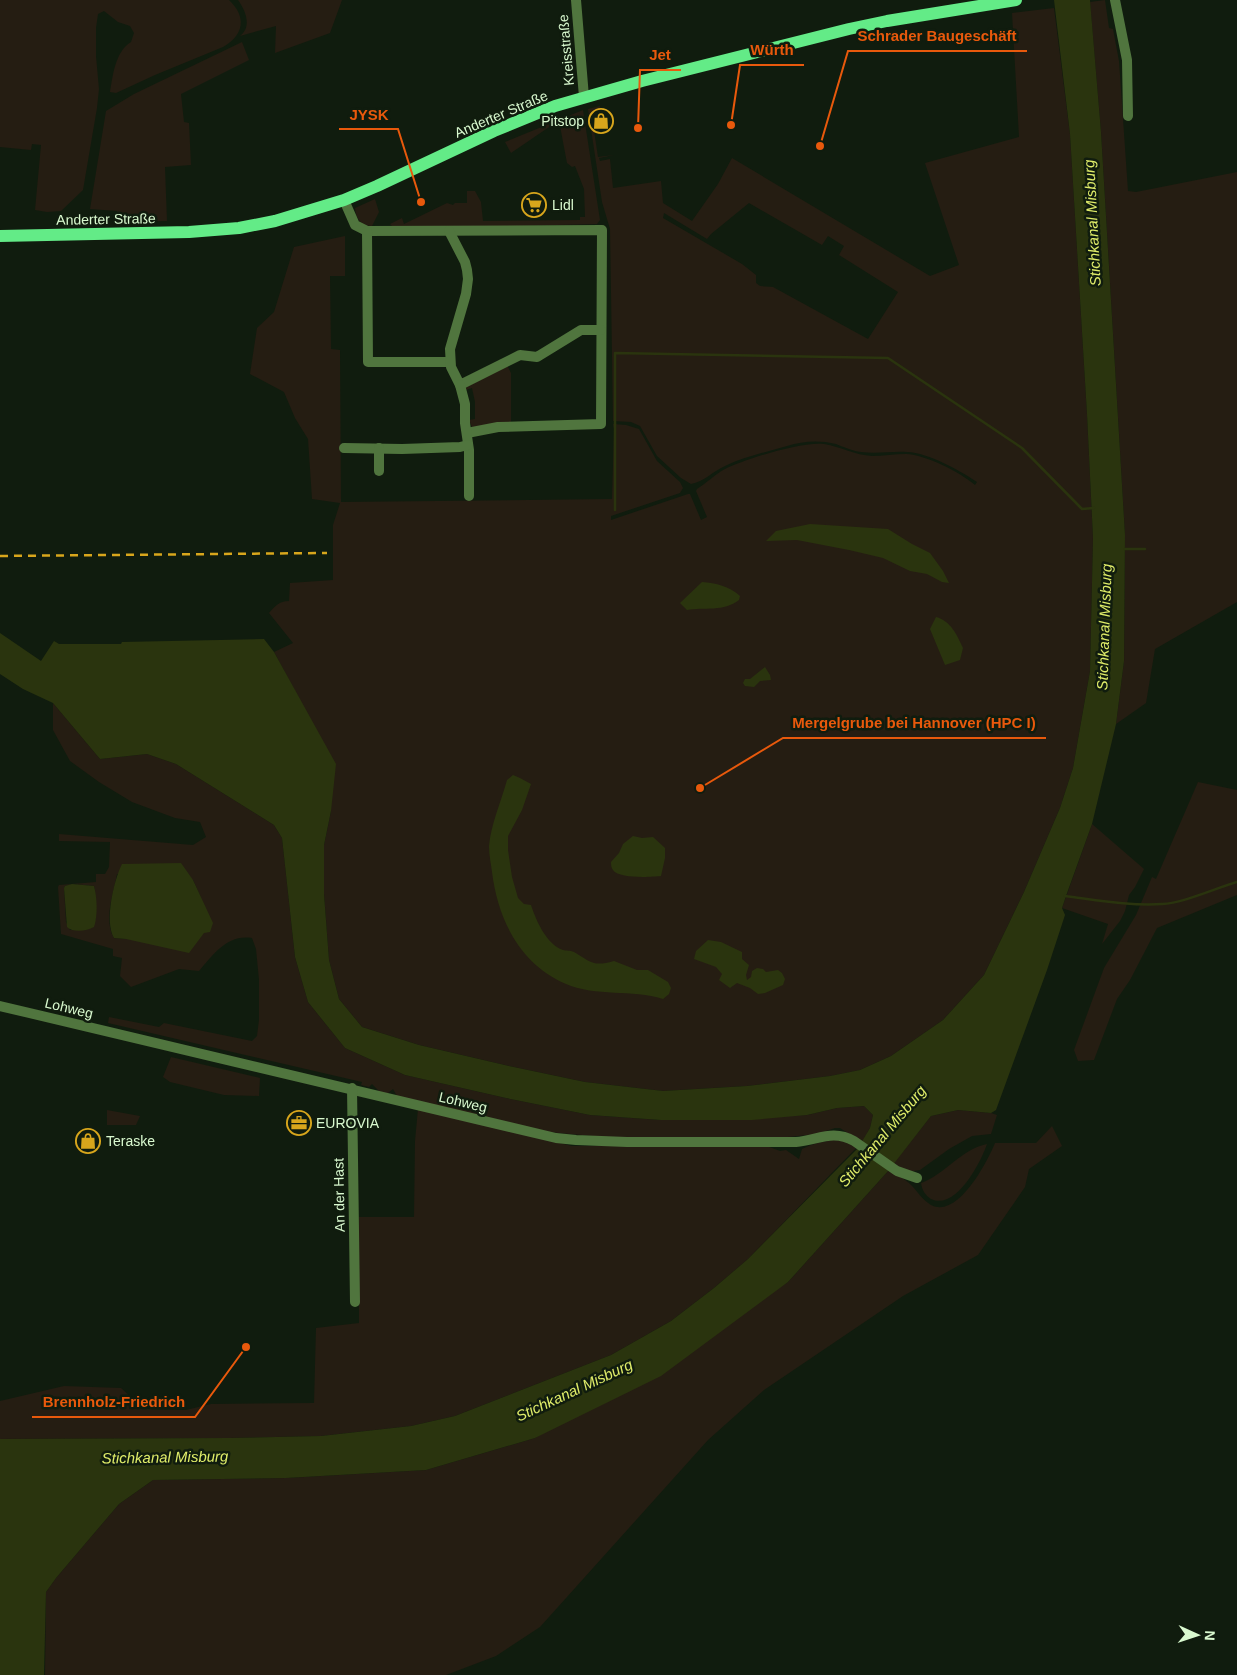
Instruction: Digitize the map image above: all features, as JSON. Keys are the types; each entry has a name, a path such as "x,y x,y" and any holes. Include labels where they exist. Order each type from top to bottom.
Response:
{"main road":[{"name":"Anderter Straße","path":"0,236 189,232 239,228 275,221 344,200 494,130 584,97 849,29 896,19 1016,0"}],"street":[{"name":"Kreisstraße","path":"576,0 584,97"},
{"path":"1115,0 1126,60 1128,116"},
{"path":"344,200 356,225 367,231 602,230 602,424 498,427 467,433"},
{"path":"367,231 368,362 450,362"},
{"path":"449,231 465,262 468,279 466,294 450,349 450,362 460,385 465,404 469,496"},
{"path":"460,385 520,355 537,357 581,330 601,330"},
{"path":"344,448 452,447 468,445"},
{"path":"379,448 379,471"},
{"name":"Lohweg","path":"0,1006 352,1088 515,1129 576,1140 627,1142 796,1142 831,1135 847,1137 897,1171 917,1178"},
{"name":"An der Hast","path":"352,1088 355,1302"}],"shaded area":[{"path":"0,0 229,0 239,13 241,25 235,37 223,47 116,93 110,92 116,64 121,52 131,42 134,33 130,26 118,22 104,11 98,14 96,56 99,89 83,190 61,211 47,212 35,210 41,145 32,144 31,150 0,147"},
{"path":"238,0 342,0 330,33 275,53 276,26 240,36 246,28 247,19"},
{"path":"1105,0 1109,28 1113,29 1119,61 1128,191 1136,192 1237,172 1237,602 1155,649 1146,703 1116,724 1124,661 1125,535 1101,132 1090,2"},
{"path":"1054,8 1070,134 1093,538 1090,671 1073,768 1060,808 1024,892 984,975 943,1020 891,1056 860,1070 830,1076 747,1086 663,1091 585,1082 419,1045 362,1027 339,999 329,960 324,894 324,845 331,811 302,704 274,652 293,643 269,613 280,603 289,601 290,583 333,580 333,525 340,503 312,499 308,439 295,418 284,392 250,374 257,328 274,312 294,247 345,236 345,276 330,276 331,349 340,350 341,502 612,499 613,424 639,429 657,461 680,482 683,488 680,493 611,516 611,520 690,494 701,520 707,517 696,491 718,473 760,456 802,445 824,444 854,453 876,456 906,454 923,457 961,475 975,485 977,482 962,472 925,455 907,452 861,452 836,444 817,442 793,444 747,457 691,484 681,478 657,456 640,426 631,422 613,421 610,229 602,202 588,109 600,106 602,116 592,117 598,157 614,155 599,158 600,161 610,159 613,188 661,181 663,203 692,221 718,184 732,158 930,276 959,265 925,163 1019,137 1012,13","holes":["749,203 822,245 828,236 844,246 839,255 898,292 868,339 773,287 760,286 756,283 756,275 742,264 663,218 664,213 707,239"]},
{"path":"242,42 249,60 181,94 184,122 189,123 191,165 165,167 167,221 130,222 129,216 117,217 117,211 90,209 106,111 134,94"},
{"path":"583,110 600,220 597,224 395,229 390,224 402,218 404,224 447,203 453,205 455,203 467,203 467,191 475,191 481,202 483,221 580,220 580,217 585,217 584,189 575,166 572,167 567,163 560,126 555,123 511,153 505,142"},
{"path":"375,199 379,212 372,226 365,225 358,219 355,208"},
{"path":"507,365 511,373 511,422 472,427 469,420 475,419 475,402 472,388 466,390 466,387"},
{"path":"53,703 100,759 147,754 176,764 274,825 282,838 295,957 308,1002 345,1048 405,1075 590,1115 661,1120 807,1115 837,1108 864,1106 873,1115 870,1128 862,1142 748,1259 671,1321 611,1355 455,1416 411,1426 321,1436 0,1439 0,1401 64,1386 121,1388 144,1409 186,1410 211,1404 314,1403 316,1328 359,1323 359,1217 414,1217 415,1141 418,1109 572,1146 764,1145 780,1151 786,1150 799,1159 802,1149 815,1144 857,1139 840,1128 817,1134 769,1139 616,1138 548,1132 398,1098 393,1089 388,1093 381,1093 372,1084 369,1087 361,1085 362,1082 108,1023 109,1017 159,1027 164,1023 252,1041 257,1036 259,1020 259,980 256,949 252,938 235,939 221,947 199,971 179,969 131,987 120,976 122,958 113,956 113,949 61,934 59,885 96,882 96,874 105,874 109,867 110,842 59,841 59,834 193,845 206,837 200,822 175,818 132,802 99,782 70,761 53,730","holes":["117,874 193,880 201,898 126,939 114,938 109,923 109,915","72,884 94,886 95,890 96,919 79,930 70,930 66,922 64,888"]},
{"path":"1198,782 1237,790 1237,895 1157,928 1130,980 1117,999 1094,1060 1078,1061 1074,1050 1104,968 1136,915 1152,877 1156,879"},
{"path":"1092,824 1144,869 1129,895 1120,921 1102,944 1108,924 1062,908"},
{"path":"171,1057 260,1078 259,1096 224,1095 170,1082 163,1077"},
{"path":"107,1110 140,1116 136,1125 107,1125"},
{"path":"958,1110 997,1115 991,1134 972,1136 949,1149 920,1170 907,1172 894,1163 931,1116"},
{"path":"1052,1126 1062,1146 1029,1169 1025,1187 978,1255 903,1296 764,1390 708,1440 540,1627 496,1656 446,1675 45,1675 46,1592 119,1504 153,1480 286,1478 426,1470 535,1438 788,1282 889,1170 909,1183 928,1203 941,1207 951,1204 961,1197 978,1175 995,1143 1036,1143"},
{"path":"987,1144 973,1172 958,1192 940,1201 931,1199 925,1194 921,1183 938,1174 969,1151"}],"water":[{"name":"Stichkanal Misburg","path":"1054,0 1090,0 1101,132 1125,535 1124,661 1116,724 1092,824 1062,908 1065,915 1047,970 996,1110 991,1113 958,1110 931,1116 889,1170 788,1282 661,1376 535,1438 426,1470 286,1478 153,1480 119,1504 46,1592 44,1675 0,1675 0,1439 321,1436 411,1426 455,1416 611,1355 671,1321 748,1259 858,1148 870,1128 873,1115 864,1106 837,1108 807,1115 752,1120 661,1120 590,1115 405,1075 345,1048 308,1002 295,957 282,838 274,825 176,764 147,754 100,759 53,703 23,689 0,674 0,633 41,661 54,641 59,644 121,644 122,642 264,639 274,652 336,764 331,811 324,845 324,894 329,960 339,999 362,1027 419,1045 509,1066 585,1082 663,1091 747,1086 830,1076 860,1070 891,1056 943,1020 984,975 1024,892 1060,808 1073,768 1090,671 1093,538 1087,414 1070,134"},
{"path":"810,524 888,529 930,553 949,583 942,582 927,574 910,571 883,558 849,550 797,540 766,541 776,531"},
{"path":"702,582 727,587 740,596 739,600 720,608 687,610 680,603"},
{"path":"936,617 950,625 956,634 963,648 960,660 945,665 930,629"},
{"path":"765,667 771,680 760,681 754,687 745,686 743,683 745,679 750,679"},
{"path":"513,775 531,784 522,810 508,836 512,877 518,898 524,904 531,905 543,931 557,947 574,952 592,963 601,964 614,961 637,970 648,970 668,982 671,988 669,994 663,999 639,994 589,990 566,984 536,965 514,939 506,923 495,890 489,846 494,821 507,780"},
{"path":"633,836 642,838 653,837 665,848 661,876 628,876 616,873 612,869 611,862 619,853 623,844"},
{"path":"181,863 193,880 213,923 210,932 204,933 189,953 114,938 110,922 111,901 122,864"},
{"path":"72,884 94,886 97,912 94,927 76,931 67,927 64,888"},
{"path":"708,940 721,942 742,952 742,959 749,965 746,975 747,980 751,977 752,971 757,968 763,969 766,972 778,970 785,979 783,985 758,994 750,988 737,983 730,988 719,980 722,974 716,967 694,959 696,951"}],"waterway":[{"path":"615,510 615,353 888,358 1022,448 1082,509 1094,508"},
{"path":"1125,549 1145,549"},
{"path":"1065,896 1101,901 1162,904 1190,898 1237,882"}],"railway":[{"path":"0,556 327,553"}],"place":[{"name":"Pitstop","path":"601,121"},
{"name":"Würth","path":"731,125"},
{"name":"Jet","path":"638,128"},
{"name":"Schrader Baugeschäft","path":"820,146"},
{"name":"JYSK","path":"421,202"},
{"name":"Lidl","path":"534,205"},
{"name":"Mergelgrube bei Hannover (HPC I)","path":"700,788"},
{"name":"EUROVIA","path":"299,1123"},
{"name":"Teraske","path":"88,1141"},
{"name":"Brennholz-Friedrich","path":"246,1347"}]}
